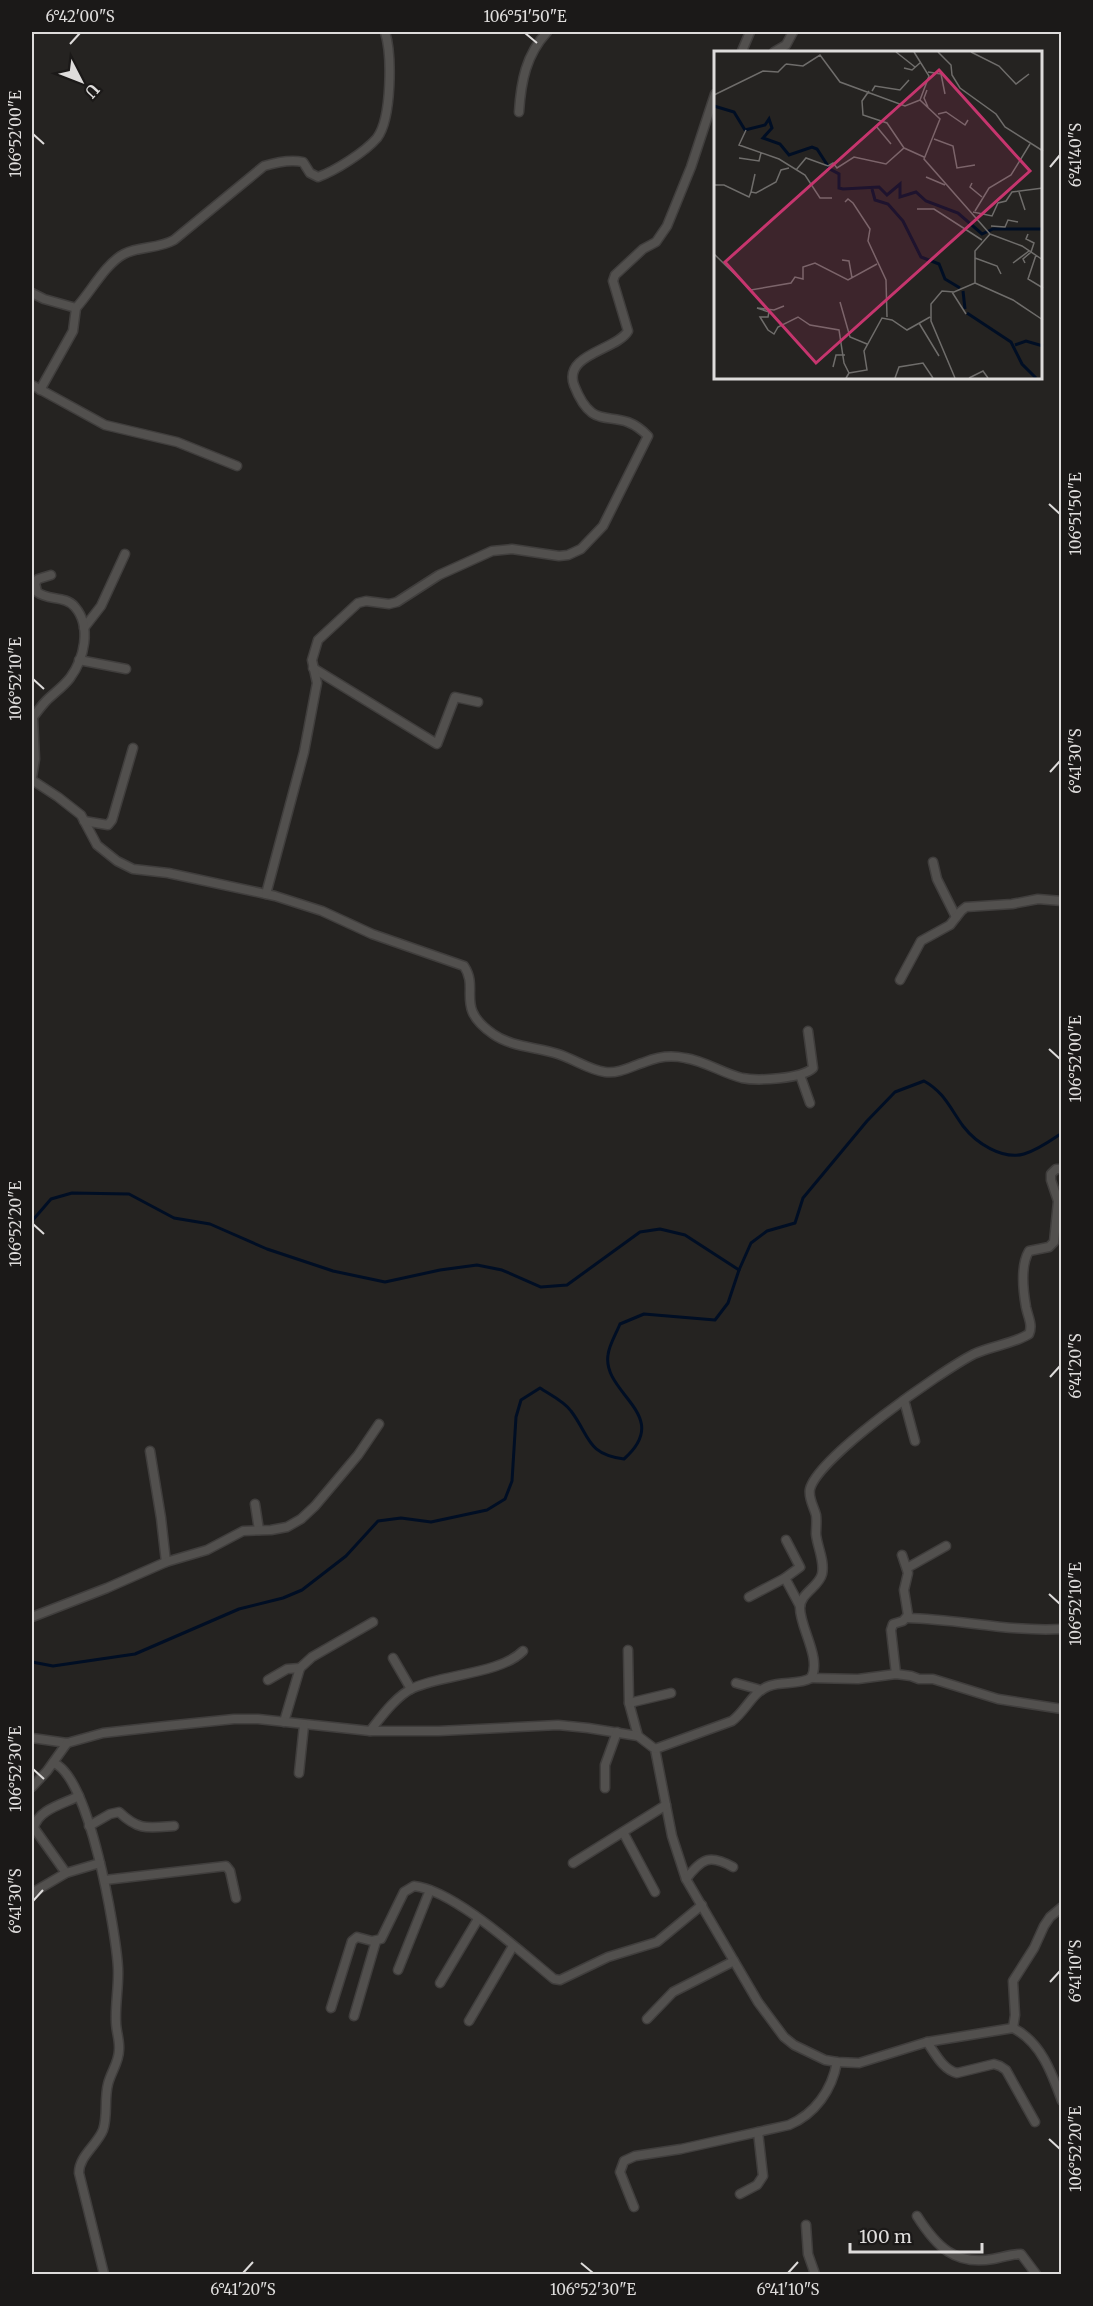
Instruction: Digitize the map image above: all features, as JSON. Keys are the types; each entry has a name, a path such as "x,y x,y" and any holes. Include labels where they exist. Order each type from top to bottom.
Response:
{"street":[{"path":"237,466 177,442 105,425 36,387 73,331 76,308 120,257 134,251 156,248 174,240 264,166 296,160 303,162 310,172 318,177 342,165 369,145 380,131 385,118 389,43 385,32"},
{"path":"519,112 520,87 527,60 547,32"},
{"path":"743,51 750,32"},
{"path":"776,51 786,45 793,32"},
{"path":"266,894 304,752 317,683 312,660 318,640 358,603 397,602 439,575 492,551 512,549 559,556 568,555 581,549 603,526 648,436 631,422 593,416 586,409 579,395 572,377 573,372 577,365 626,336 628,331 613,281 615,275 643,249 656,242 668,226 691,167 714,97"},
{"path":"32,293 44,299 76,308"},
{"path":"84,628 101,606 125,554"},
{"path":"51,575 38,579 35,583 37,592 45,597 58,597 77,609 84,628 85,641 70,677 32,718 35,759 32,779 81,815 97,845 117,861 132,868 168,873 266,894 321,911 372,934 465,966 469,976 469,1005 474,1016 494,1035 510,1043 559,1054 603,1072 614,1073 648,1060 670,1056 696,1060 741,1077 762,1079 800,1076 813,1068 808,1031"},
{"path":"79,660 126,669"},
{"path":"313,668 437,744 456,697 478,702"},
{"path":"84,821 108,825 112,820 133,748"},
{"path":"933,862 942,891 956,917"},
{"path":"900,980 921,941 951,925 966,907 1012,904 1038,899 1062,901"},
{"path":"800,1076 810,1102"},
{"path":"800,1606 804,1597 822,1574 816,1534 816,1516 810,1492 811,1486 829,1462 844,1447 904,1401 972,1355 1029,1335 1031,1328 1026,1306 1023,1267 1029,1251 1049,1247 1054,1242 1058,1201 1051,1174 1056,1169 1062,1169"},
{"path":"904,1401 915,1441"},
{"path":"32,1617 166,1562 207,1550 243,1532 287,1527 301,1520 358,1455 379,1424"},
{"path":"150,1452 166,1562"},
{"path":"255,1504 259,1530"},
{"path":"749,1597 785,1578 800,1567 786,1540"},
{"path":"907,1568 946,1546"},
{"path":"902,1555 908,1579 904,1590 907,1618"},
{"path":"785,1578 800,1606 811,1649 814,1670 811,1678"},
{"path":"896,1674 891,1630 893,1624 907,1618 953,1620 1008,1629 1062,1629"},
{"path":"285,1722 300,1668 312,1657 373,1622"},
{"path":"628,1650 629,1703 638,1736"},
{"path":"370,1731 397,1700 411,1689 504,1663 523,1651"},
{"path":"393,1658 411,1689"},
{"path":"268,1680 287,1669 300,1668"},
{"path":"655,1749 732,1721 741,1715 761,1690 779,1683 811,1678 858,1679 896,1674 919,1679 933,1679 998,1700 1062,1709"},
{"path":"736,1683 761,1690"},
{"path":"629,1703 671,1693"},
{"path":"32,1738 67,1743 103,1733 222,1720 258,1719 370,1731 439,1731 558,1725 638,1736 655,1749 672,1836 686,1879 758,2002 784,2037 807,2053 837,2062 867,2061 927,2042 1012,2028 1030,2040 1042,2056 1062,2101"},
{"path":"299,1773 304,1725"},
{"path":"604,1788 605,1765 617,1732"},
{"path":"32,1786 67,1743"},
{"path":"53,1763 63,1768 74,1784 89,1826 105,1880 118,1969 116,2023 120,2049 108,2084 104,2127 97,2141 79,2165 104,2274"},
{"path":"66,1873 34,1828 35,1822 43,1813 78,1796"},
{"path":"573,1863 666,1805"},
{"path":"89,1826 110,1814 119,1812 128,1821 143,1827 174,1826"},
{"path":"623,1832 655,1892"},
{"path":"686,1879 694,1868 707,1859 722,1860 733,1867"},
{"path":"32,1893 50,1880 100,1863"},
{"path":"105,1880 226,1866 230,1871 236,1898"},
{"path":"331,2008 354,1938 361,1937 376,1941 381,1939 404,1892 414,1886 430,1890 456,1904 554,1979 560,1980 608,1957 657,1942 702,1905"},
{"path":"399,1970 430,1890"},
{"path":"1012,2028 1015,2015 1013,1981 1034,1948 1044,1926 1050,1917 1062,1907"},
{"path":"440,1983 478,1919"},
{"path":"354,2016 376,1941"},
{"path":"470,2021 513,1947"},
{"path":"647,2019 673,1992 734,1961"},
{"path":"927,2042 946,2069 952,2072 957,2073 994,2064 1006,2070 1035,2122"},
{"path":"634,2207 620,2172 624,2162 635,2156 681,2149 789,2125 808,2116 832,2082 837,2062"},
{"path":"740,2194 757,2185 763,2176 758,2132"},
{"path":"917,2216 930,2237 950,2254 963,2260 990,2260 1021,2254 1036,2274"},
{"path":"806,2225 808,2254 815,2274"}],"waterway":[{"path":"32,1662 53,1666 135,1654 239,1609 283,1598 302,1590 346,1556 378,1521 401,1518 431,1522 487,1510 505,1499 512,1481 516,1417 521,1400 540,1388 568,1407 596,1448 612,1457 624,1459 637,1443 642,1430 639,1417 615,1382 609,1369 608,1355 620,1324 644,1314 715,1320 728,1303 751,1243 767,1231 795,1223 803,1198 867,1121 895,1092 924,1081 942,1095 968,1132 990,1149 1007,1155 1024,1154 1062,1133"},
{"path":"32,1221 51,1199 72,1193 129,1194 174,1218 210,1224 267,1249 333,1271 385,1282 440,1270 477,1265 502,1270 541,1287 567,1285 640,1232 660,1229 685,1235 739,1270"}]}
